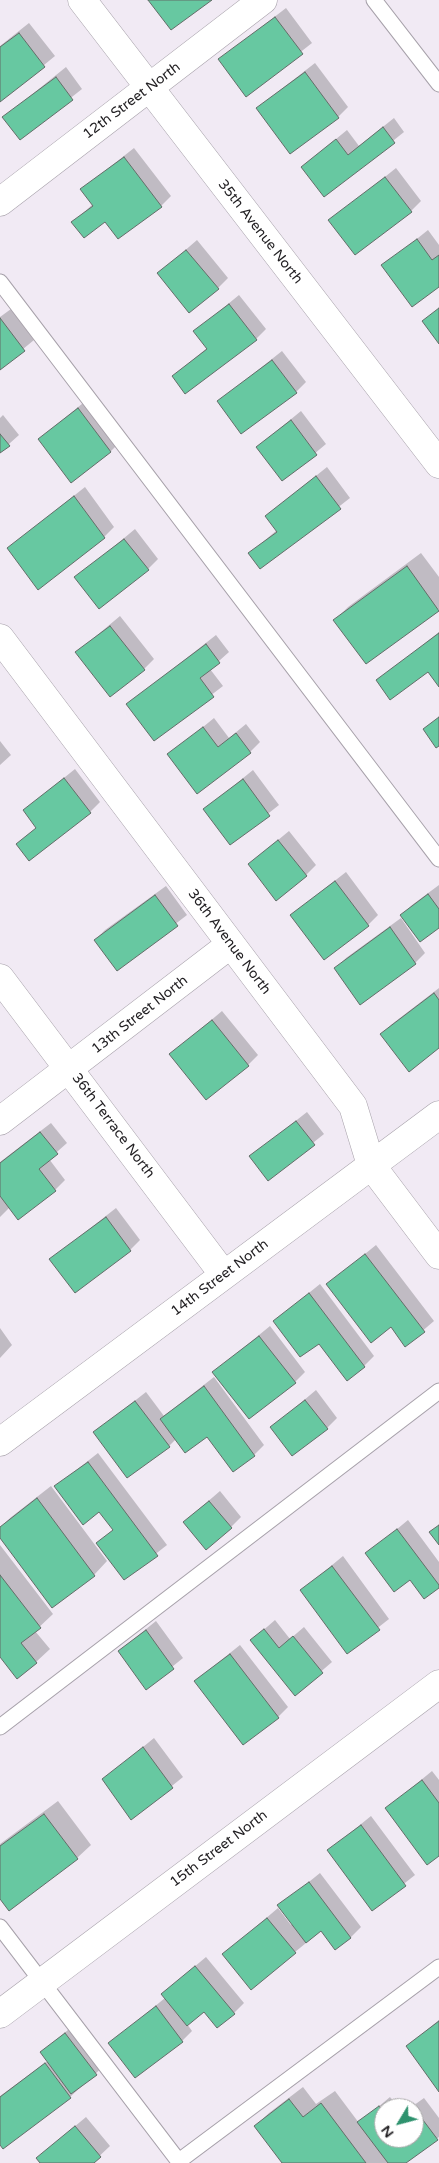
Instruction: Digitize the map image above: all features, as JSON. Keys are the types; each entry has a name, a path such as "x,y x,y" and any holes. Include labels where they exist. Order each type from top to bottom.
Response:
{"street":[{"name":"35th Avenue North","path":"82,0 439,464"},
{"name":"12th Street North","path":"0,202 263,0"},
{"name":"36th Avenue North","path":"0,638 353,1106 371,1165 439,1255"},
{"name":"13th Street North","path":"0,1121 231,944"},
{"name":"36th Terrace North","path":"0,978 224,1275"},
{"name":"14th Street North","path":"0,1442 439,1114"},
{"name":"15th Street North","path":"0,2014 439,1684"}],"lane":[{"path":"374,0 439,84"},
{"path":"0,282 439,859"},
{"path":"0,1727 439,1391"},
{"path":"0,1927 180,2162 439,1967"}],"building":[{"path":"148,0 212,0 171,30"},
{"path":"275,17 303,54 246,97 218,59"},
{"path":"19,33 45,67 0,102 0,47"},
{"path":"305,72 339,118 290,154 256,108"},
{"path":"56,77 73,100 20,140 2,117"},
{"path":"383,127 395,143 324,197 301,167 336,139 348,155"},
{"path":"124,157 162,207 118,239 105,222 84,238 71,222 93,206 80,189"},
{"path":"385,177 412,212 355,255 328,220"},
{"path":"417,239 432,260 439,255 439,287 412,307 381,265"},
{"path":"186,250 219,289 189,313 157,273"},
{"path":"229,304 257,340 185,394 172,376 207,349 193,331"},
{"path":"439,308 439,344 422,321"},
{"path":"0,318 25,351 0,370"},
{"path":"272,360 297,393 241,434 217,401"},
{"path":"78,408 111,452 71,483 38,439"},
{"path":"291,420 317,455 282,481 256,447"},
{"path":"0,434 10,446 0,453"},
{"path":"316,476 341,509 260,569 248,553 277,532 265,516"},
{"path":"74,496 105,538 38,590 7,548"},
{"path":"124,539 149,570 99,609 74,577"},
{"path":"407,566 439,611 366,664 333,620"},
{"path":"110,626 145,670 110,697 75,652"},
{"path":"439,633 439,687 428,672 390,700 376,680"},
{"path":"206,644 220,663 200,678 214,697 154,741 126,704"},
{"path":"439,717 439,746 436,748 423,729"},
{"path":"203,727 218,747 236,733 251,753 197,794 167,754"},
{"path":"64,778 91,813 29,861 16,844 36,828 23,810"},
{"path":"243,779 270,816 230,845 203,809"},
{"path":"278,840 307,876 276,901 248,864"},
{"path":"335,881 369,926 324,960 290,915"},
{"path":"428,894 439,909 439,928 420,942 400,915"},
{"path":"155,895 178,926 117,971 94,940"},
{"path":"390,927 416,964 360,1005 334,968"},
{"path":"434,993 439,1000 439,1048 409,1072 380,1034"},
{"path":"212,1020 249,1066 206,1100 169,1054"},
{"path":"296,1121 315,1145 268,1181 249,1156"},
{"path":"40,1132 58,1154 39,1169 56,1191 18,1220 0,1196 0,1163"},
{"path":"106,1217 131,1251 75,1293 49,1259"},
{"path":"365,1254 425,1332 405,1347 391,1327 371,1343 326,1284"},
{"path":"309,1293 365,1367 347,1381 319,1344 300,1357 273,1321"},
{"path":"259,1336 296,1383 249,1419 212,1372"},
{"path":"204,1386 255,1456 233,1472 207,1437 185,1453 160,1419"},
{"path":"305,1400 328,1429 292,1456 270,1427"},
{"path":"135,1401 170,1447 127,1478 93,1432"},
{"path":"88,1462 158,1556 124,1580 96,1543 113,1530 99,1512 83,1525 54,1486"},
{"path":"37,1498 95,1576 52,1608 0,1538 0,1527"},
{"path":"209,1501 232,1528 206,1550 183,1522"},
{"path":"439,1525 439,1545 429,1532"},
{"path":"397,1529 439,1585 439,1588 424,1599 410,1580 394,1592 365,1553"},
{"path":"332,1566 380,1630 347,1654 300,1590"},
{"path":"0,1575 41,1628 21,1643 37,1663 17,1679 0,1657"},
{"path":"264,1629 279,1648 293,1636 323,1673 295,1696 250,1640"},
{"path":"146,1630 174,1669 146,1690 118,1651"},
{"path":"230,1654 279,1718 243,1745 194,1681"},
{"path":"143,1747 173,1788 131,1820 102,1779"},
{"path":"422,1780 439,1803 439,1856 427,1865 385,1808"},
{"path":"44,1814 78,1859 9,1911 0,1899 0,1846"},
{"path":"361,1825 406,1886 372,1911 327,1850"},
{"path":"309,1882 351,1938 335,1950 321,1931 306,1943 277,1905"},
{"path":"267,1918 296,1953 251,1990 222,1954"},
{"path":"195,1966 235,2014 217,2028 204,2012 187,2026 161,1994"},
{"path":"156,2006 183,2042 135,2078 108,2043"},
{"path":"439,2021 439,2092 406,2046"},
{"path":"65,2033 97,2075 71,2094 40,2052"},
{"path":"45,2063 71,2098 3,2149 0,2145 0,2097"},
{"path":"289,2099 303,2117 321,2103 366,2163 282,2163 254,2126"},
{"path":"374,2110 374,2144 357,2122"},
{"path":"424,2121 438,2140 406,2163 388,2163 377,2148 424,2148"},
{"path":"75,2126 101,2157 94,2163 40,2163 36,2158"}]}
